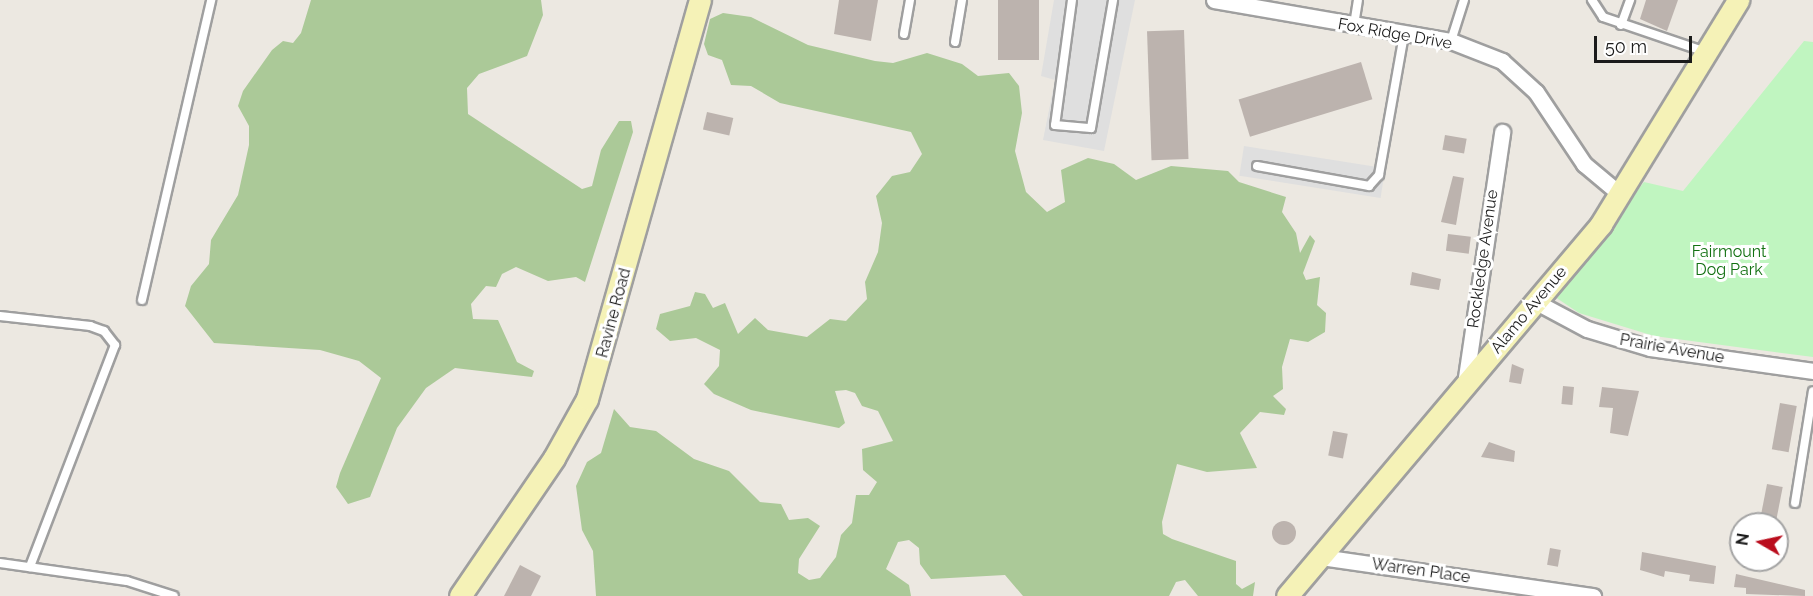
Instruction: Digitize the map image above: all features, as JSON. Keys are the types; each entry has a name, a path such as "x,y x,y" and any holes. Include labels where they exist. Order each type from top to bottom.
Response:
{"street":[{"name":"Ravine Road","path":"460,596 554,458 587,399 700,0"},
{"name":"Fox Ridge Drive","path":"1214,0 1451,41 1516,72 1584,164 1621,195"},
{"name":"Alamo Avenue","path":"1287,596 1464,385 1538,303 1621,195 1738,0"},
{"name":"Rockledge Avenue","path":"1464,385 1502,132"},
{"name":"Prairie Avenue","path":"1538,303 1587,329 1650,348 1813,371"},
{"name":"Warren Place","path":"1321,557 1593,596"}],"lane":[{"path":"142,300 211,0"},
{"path":"904,34 910,0"},
{"path":"955,42 962,0"},
{"path":"1072,0 1055,125 1091,128 1113,0"},
{"path":"1354,26 1358,0"},
{"path":"1451,41 1464,0"},
{"path":"1592,0 1603,17 1621,25 1707,52"},
{"path":"1621,25 1630,0"},
{"path":"1257,166 1369,186 1379,175 1404,34"},
{"path":"0,315 90,326 104,331 115,345 30,567"},
{"path":"1795,503 1813,391"},
{"path":"0,563 127,581 174,596"}],"green space":[{"path":"311,0 541,0 543,15 527,56 479,74 467,88 468,114 582,189 592,186 601,150 619,121 631,121 633,132 585,282 576,277 548,281 516,267 502,274 496,287 486,286 471,304 473,319 498,320 517,362 534,371 532,377 455,368 426,388 397,428 370,497 348,504 336,487 381,378 359,361 320,350 214,343 185,306 191,286 209,264 211,240 238,195 249,145 249,126 238,106 243,91 272,50 283,41 293,43 301,33"},
{"path":"723,13 751,17 808,45 875,61 893,63 927,53 962,64 978,76 1009,73 1019,86 1022,113 1015,151 1026,192 1047,212 1065,202 1061,170 1088,158 1114,164 1136,180 1171,166 1228,171 1239,182 1286,197 1282,212 1296,233 1300,253 1310,235 1315,241 1303,273 1306,280 1320,277 1317,305 1326,313 1325,332 1308,342 1290,339 1282,367 1283,389 1273,396 1286,409 1284,415 1260,412 1240,433 1257,468 1207,472 1177,464 1162,522 1163,534 1172,539 1236,561 1236,584 1242,589 1255,582 1253,596 1198,596 1185,580 1176,582 1169,596 1023,596 1005,575 931,579 920,564 919,548 909,540 898,542 886,569 909,585 911,596 596,596 593,551 582,530 576,486 587,462 601,453 614,409 630,427 656,431 694,459 729,471 760,502 781,504 789,520 808,518 820,526 799,559 798,573 809,580 820,578 836,557 841,535 852,523 856,495 869,495 877,482 863,470 862,449 893,441 878,411 862,406 855,393 846,390 835,391 845,423 839,428 751,410 714,394 704,384 719,366 720,350 696,338 670,341 656,329 660,314 690,306 695,292 705,294 713,308 725,303 738,334 755,318 768,330 807,337 830,319 846,321 867,299 865,282 878,252 882,223 876,196 892,176 910,172 922,154 911,132 780,103 751,86 731,85 722,60 708,55 704,44 710,19"},
{"name":"Fairmount Dog Park","path":"1804,41 1813,42 1813,357 1654,336 1579,313 1555,297 1644,182 1683,191"}],"shaded area":[{"path":"1054,0 1135,0 1104,151 1043,140 1055,80 1041,76"},
{"path":"1244,146 1385,168 1381,198 1239,176"}],"building":[{"path":"839,0 878,0 871,41 834,34"},
{"path":"998,0 1039,0 1039,60 998,60"},
{"path":"1646,0 1678,0 1667,31 1640,19"},
{"path":"1184,30 1189,159 1152,160 1147,31"},
{"path":"1361,62 1372,99 1250,137 1239,99"},
{"path":"707,112 733,118 729,136 703,130"},
{"path":"1445,135 1467,139 1464,154 1442,150"},
{"path":"1453,176 1464,178 1456,225 1441,222"},
{"path":"1448,234 1471,237 1469,254 1446,251"},
{"path":"1412,272 1441,279 1439,290 1410,285"},
{"path":"1512,364 1524,369 1521,384 1509,382"},
{"path":"1563,386 1574,387 1572,405 1561,404"},
{"path":"1602,387 1639,391 1628,436 1610,433 1613,408 1599,407"},
{"path":"1780,403 1797,406 1789,452 1772,449"},
{"path":"1333,431 1348,434 1343,458 1328,456"},
{"path":"1489,442 1515,451 1514,462 1481,457"},
{"path":"1767,484 1783,487 1778,512 1762,512"},
{"path":"1284,521 1292,525 1296,533 1292,541 1284,545 1276,541 1272,533 1276,525"},
{"path":"1550,548 1561,550 1558,567 1547,565"},
{"path":"1642,552 1716,566 1714,584 1689,581 1690,575 1665,571 1664,577 1640,570"},
{"path":"520,565 541,576 531,596 504,596"},
{"path":"1736,574 1805,590 1805,596 1746,594 1746,588 1734,587"}]}
